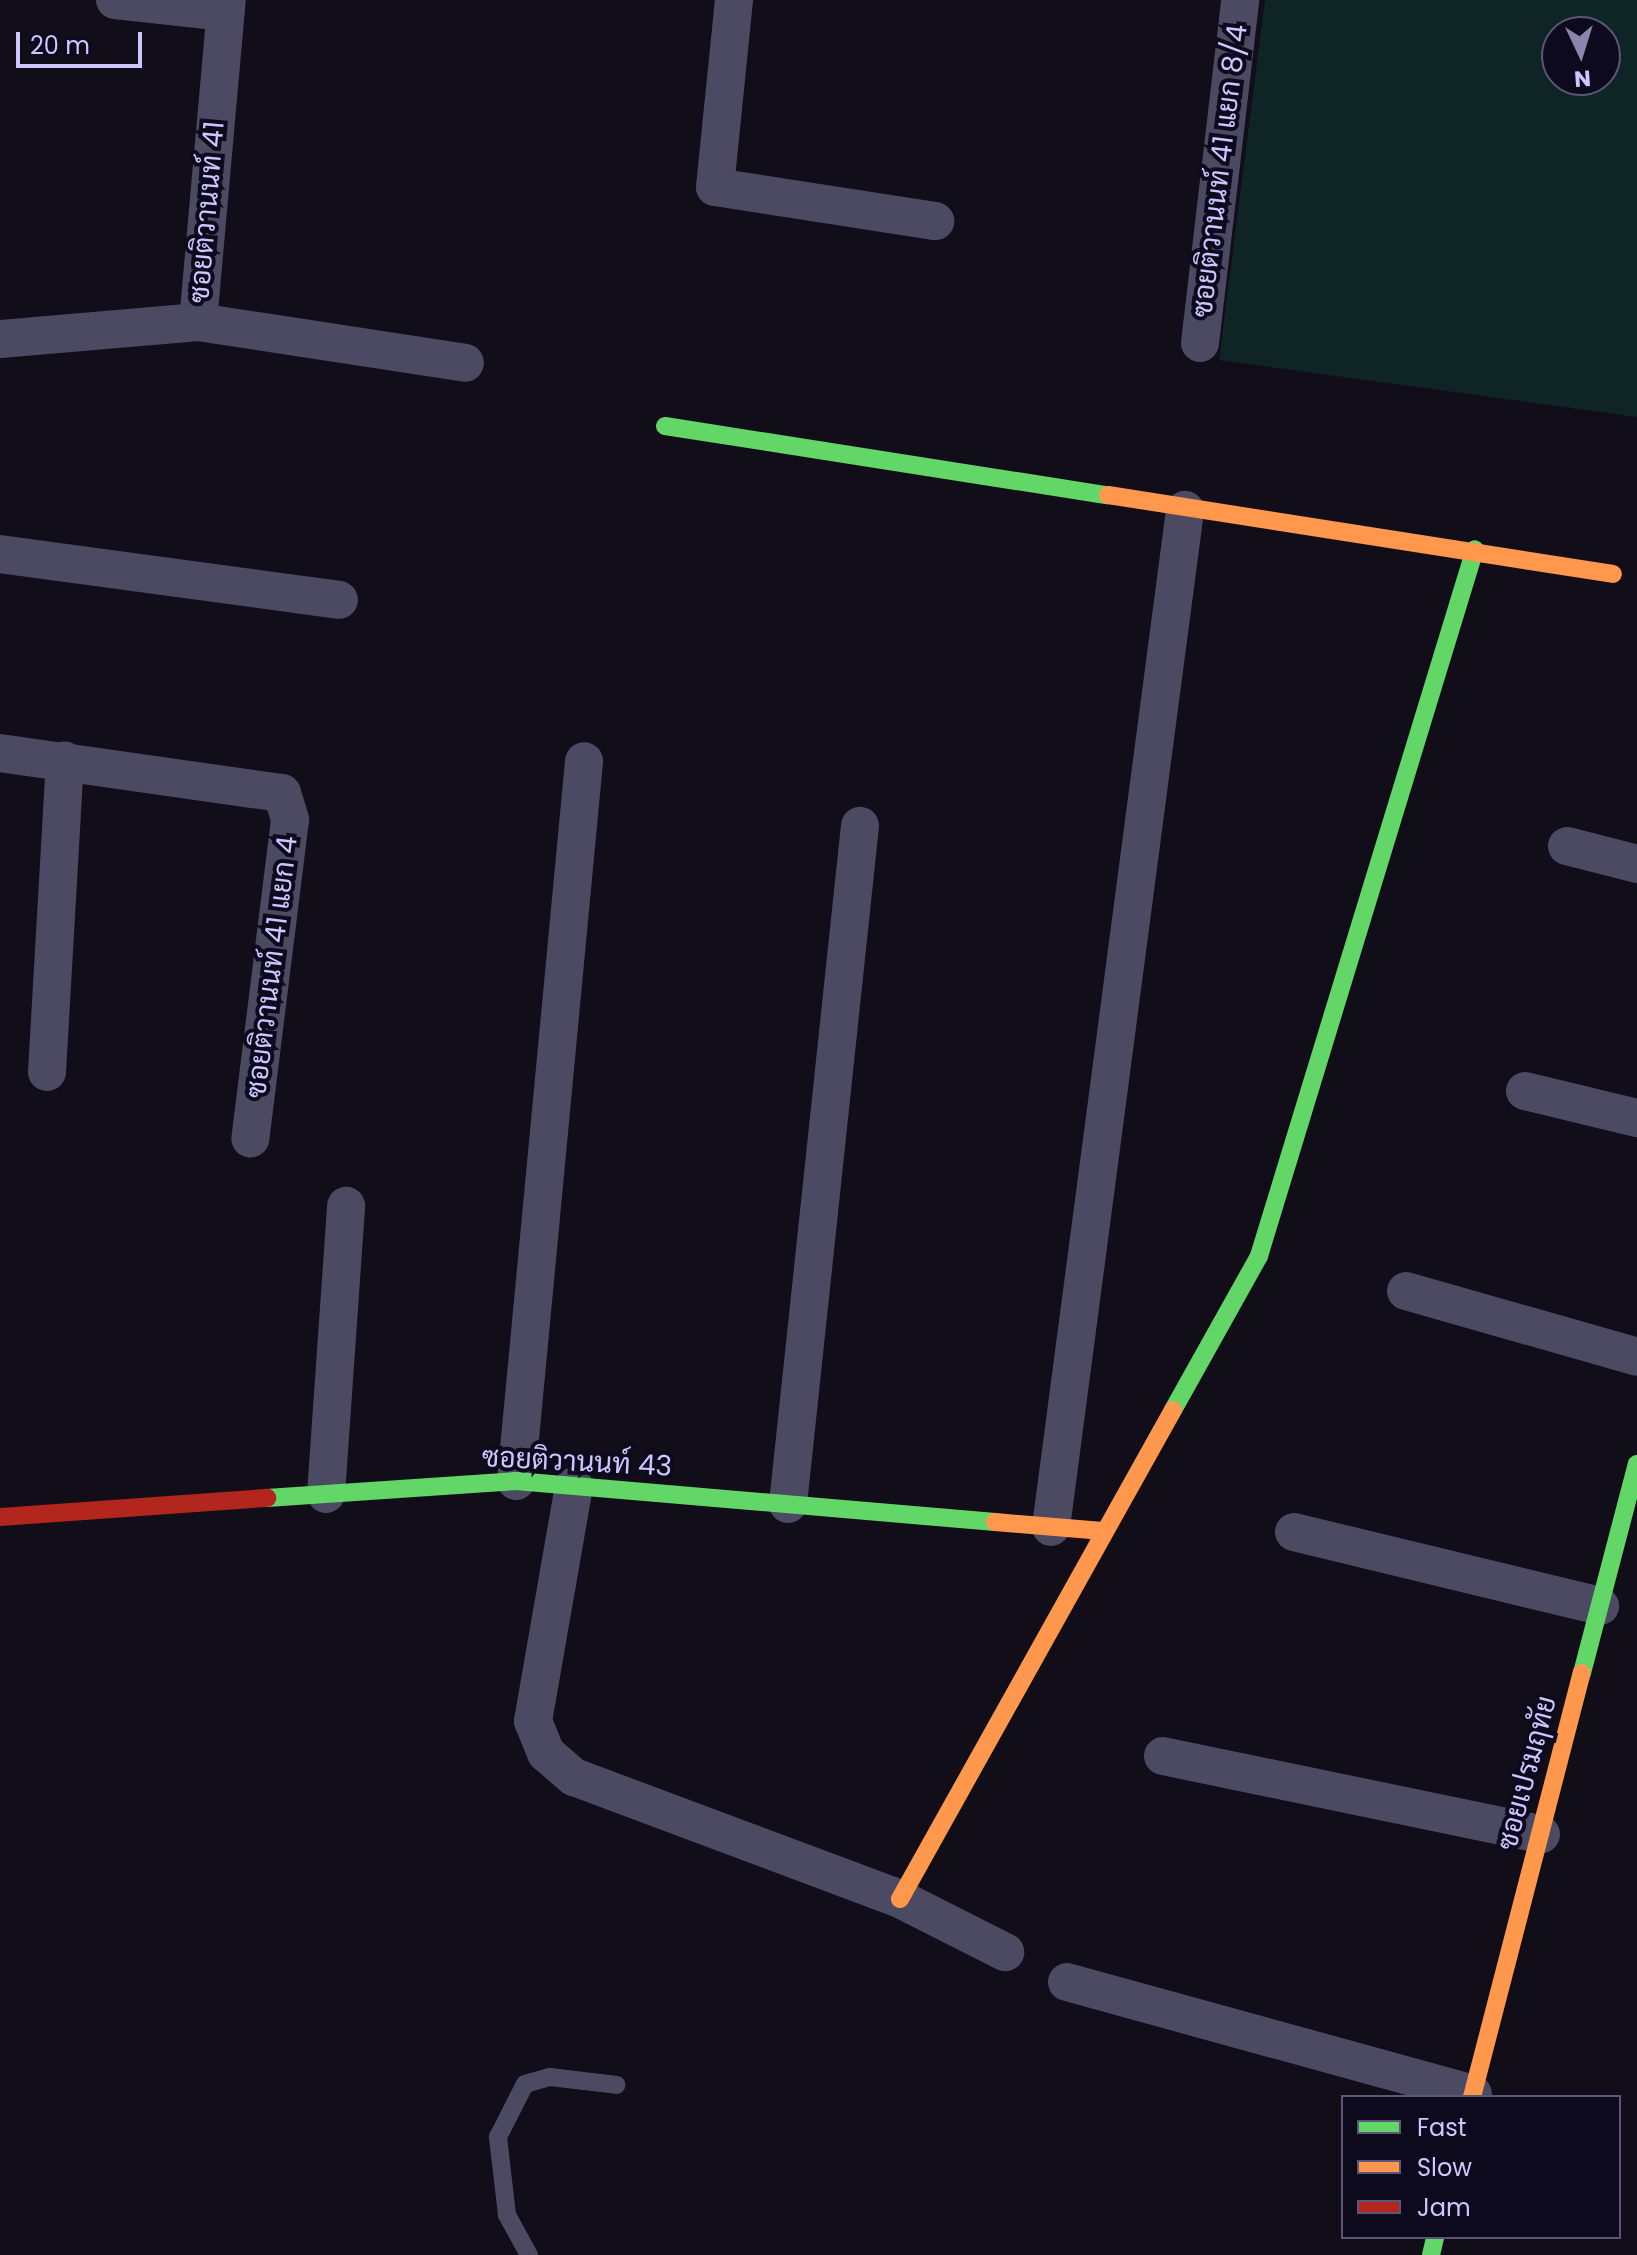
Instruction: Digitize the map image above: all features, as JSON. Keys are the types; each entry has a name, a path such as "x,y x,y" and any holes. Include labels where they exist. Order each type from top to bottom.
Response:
{"street":[{"path":"115,0 226,6"},
{"path":"734,0 715,187 935,221"},
{"name":"ซอยติวานนท์ 41 แยก 8/4","path":"1200,343 1240,0"},
{"name":"ซอยติวานนท์ 41","path":"0,339 198,322 226,6"},
{"path":"198,322 465,363"},
{"path":"665,426 1185,510 1475,549 1613,574"},
{"path":"1051,1527 1185,510"},
{"path":"900,1899 1259,1256 1475,549"},
{"path":"0,554 339,600"},
{"name":"ซอยติวานนท์ 41 แยก 4","path":"0,753 282,793 290,820 250,1139"},
{"path":"47,1072 65,761"},
{"path":"516,1481 584,761"},
{"path":"788,1504 860,826"},
{"path":"1567,846 1637,864"},
{"path":"1525,1091 1637,1118"},
{"path":"326,1494 346,1206"},
{"path":"1406,1291 1637,1357"},
{"name":"ซอยเปรมฤทัย","path":"1472,2095 1637,1464"},
{"name":"ซอยติวานนท์ 43","path":"0,1517 516,1481 1103,1531"},
{"path":"574,1486 533,1721 546,1753 574,1777 900,1899 1005,1952"},
{"path":"1294,1532 1600,1606"},
{"path":"1163,1756 1541,1834"},
{"path":"1067,1982 1468,2095"}],"lane":[{"path":"529,2255 507,2215 498,2137 525,2084 550,2077 617,2085"}],"green space":[{"path":"1265,0 1637,0 1637,417 1219,360"}],"traffic: fast":[{"path":"665,426 1108,495"},
{"path":"1173,1410 1259,1256 1475,549"},
{"path":"1582,1673 1637,1464"},
{"path":"267,1498 516,1481 995,1522"},
{"path":"1431,2255 1435,2239"}],"traffic: slow":[{"path":"1108,495 1613,574"},
{"path":"900,1899 1173,1410"},
{"path":"995,1522 1103,1531"},
{"path":"1473,2095 1582,1673"}],"traffic: jam":[{"path":"0,1517 267,1498"}]}
